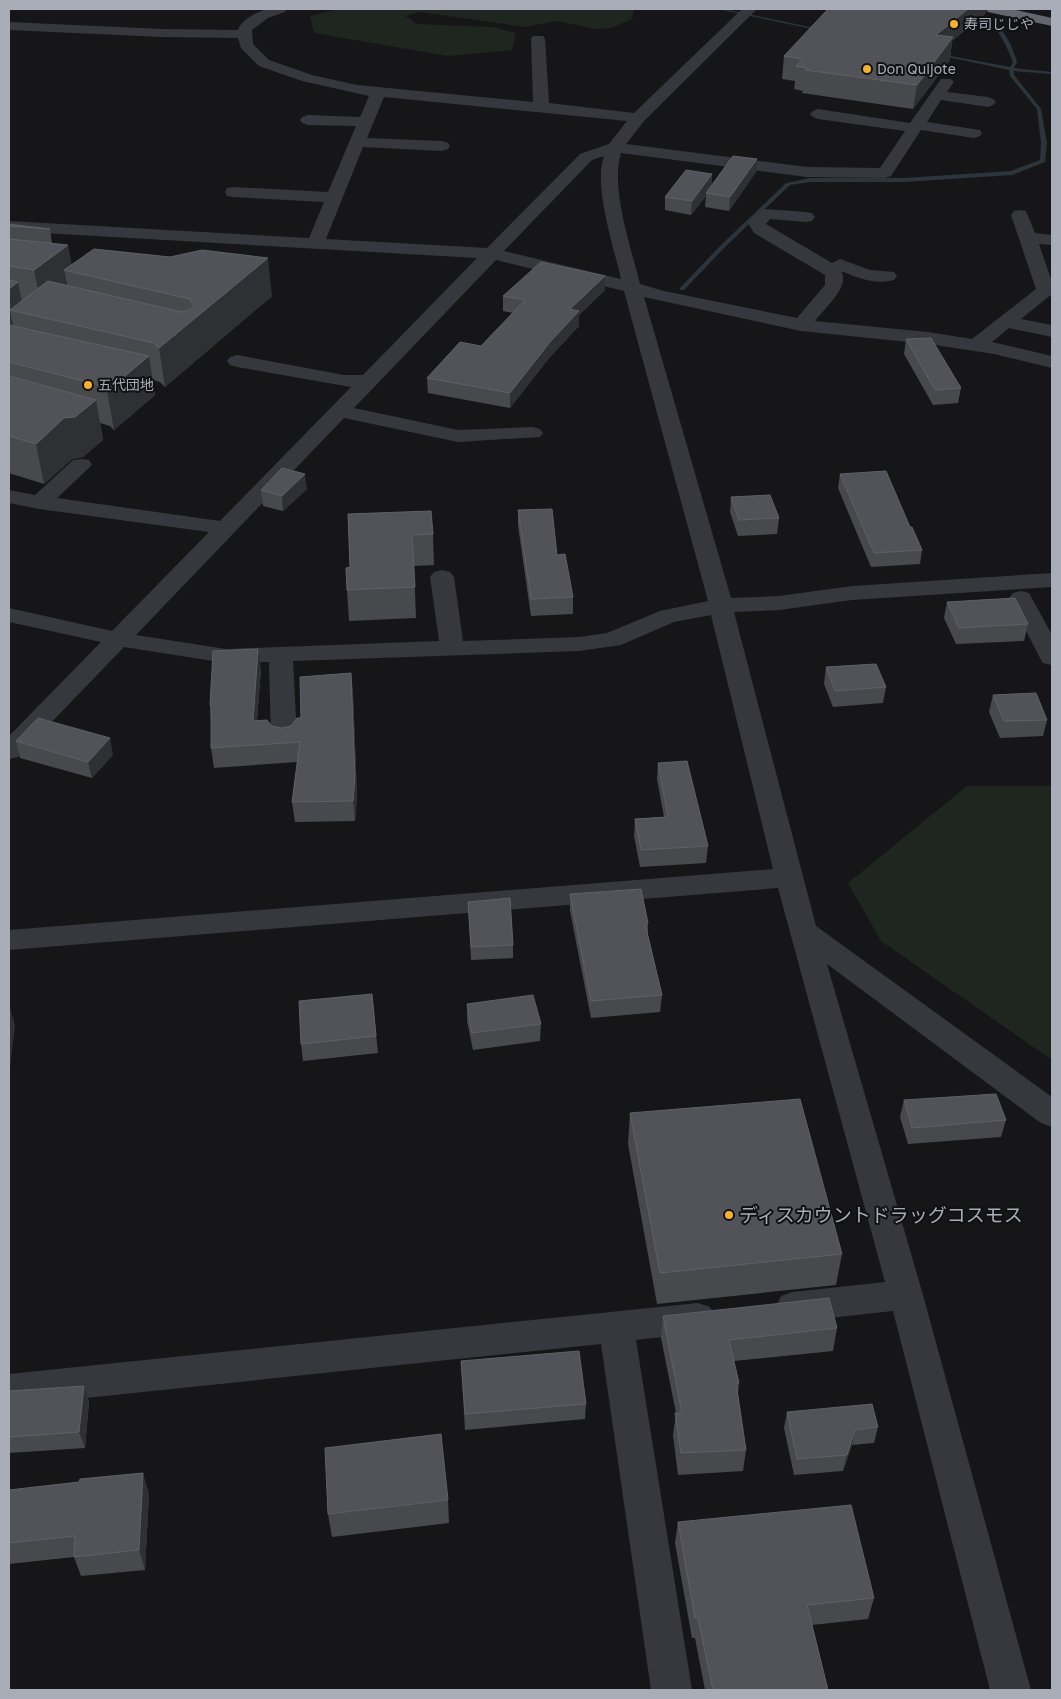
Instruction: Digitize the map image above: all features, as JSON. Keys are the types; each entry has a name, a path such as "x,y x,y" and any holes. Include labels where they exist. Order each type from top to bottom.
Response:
{"highway":[{"path":"993,9 1052,22"}],"street":[{"path":"280,9 263,15 245,28 246,45 264,63 307,78 358,90 638,118"},
{"path":"746,12 638,118 615,147 610,162 610,194 632,286 720,606 803,931 906,1295 1011,1690"},
{"path":"9,26 244,34"},
{"path":"538,39 541,107"},
{"path":"415,95 424,81"},
{"path":"9,751 586,157 615,147 819,180 885,173 941,89 988,102"},
{"path":"315,244 378,92"},
{"path":"818,114 974,133"},
{"path":"308,120 365,122"},
{"path":"357,142 442,146"},
{"path":"234,192 335,197"},
{"path":"806,217 766,214 757,223 760,228 867,275 888,276"},
{"path":"975,346 1046,290 1020,215"},
{"path":"9,226 493,254 632,286 660,296 801,325 928,338 1052,362"},
{"path":"1027,237 1052,240"},
{"path":"230,255 241,239"},
{"path":"801,325 834,286 834,274 841,264"},
{"path":"1006,322 1052,331"},
{"path":"237,361 344,381 368,381"},
{"path":"339,411 458,436 533,433"},
{"path":"39,502 81,465"},
{"path":"9,496 39,502 225,528"},
{"path":"442,577 452,648"},
{"path":"9,615 118,639 226,656 579,644 612,640 668,616 720,606 779,603 852,593 1052,580"},
{"path":"779,603 870,608 1052,596"},
{"path":"1021,598 1052,658"},
{"path":"281,653 284,738"},
{"path":"9,940 789,877"},
{"path":"803,931 1052,1114"},
{"path":"9,1390 906,1295"},
{"path":"616,1327 672,1690"}],"shaded area":[{"path":"338,9 634,10 632,19 611,28 596,29 557,21 525,27 420,12 405,16 417,24 493,27 516,33 512,50 448,56 314,33 310,16"},
{"path":"967,786 1052,786 1052,1060 881,941 848,883"}],"building":[{"path":"828,9 968,9 936,35 953,37 917,85 805,70 807,68 796,66 803,59 784,56"},
{"path":"733,156 757,159 730,197 706,193"},
{"path":"686,170 712,174 692,201 665,197"},
{"path":"9,224 16,225 50,229 9,226"},
{"path":"9,239 68,245 34,270 9,266"},
{"path":"94,249 170,257 202,250 268,258 159,348 154,343 10,310 48,281 182,312 190,310 194,306 190,299 64,270"},
{"path":"541,262 605,276 570,309 579,311 550,342 510,393 427,378 460,342 481,346 525,300 503,296"},
{"path":"9,280 18,282 9,289"},
{"path":"9,325 149,356 107,391 103,386 9,362"},
{"path":"931,338 961,388 935,390 906,339"},
{"path":"9,376 96,400 75,417 64,418 36,444 9,436"},
{"path":"282,468 305,474 282,496 261,490"},
{"path":"886,471 922,550 874,553 840,474"},
{"path":"770,495 779,518 739,520 731,497"},
{"path":"552,509 557,555 565,554 573,597 531,599 518,510"},
{"path":"431,511 433,534 412,535 415,587 347,590 346,568 350,567 348,514"},
{"path":"1015,598 1028,624 959,628 947,602"},
{"path":"258,649 253,721 267,720 272,726 281,728 291,726 297,718 301,718 300,677 351,673 355,776 353,801 292,802 300,742 211,748 210,705 213,651"},
{"path":"876,664 886,687 835,691 826,667"},
{"path":"1036,693 1047,720 1004,721 993,695"},
{"path":"38,718 110,738 88,762 16,741"},
{"path":"687,761 708,846 641,850 635,819 668,817 658,763"},
{"path":"641,889 648,923 645,924 662,995 591,1001 570,894"},
{"path":"510,898 513,945 471,947 468,902"},
{"path":"372,994 376,1036 301,1044 299,1001"},
{"path":"533,995 541,1024 472,1033 467,1004"},
{"path":"996,1094 1006,1120 912,1128 904,1100"},
{"name":"ディスカウントドラッグコスモス","path":"800,1099 842,1254 660,1273 630,1113"},
{"path":"829,1298 837,1328 729,1340 739,1383 736,1383 746,1450 681,1453 675,1413 682,1413 663,1316"},
{"path":"579,1351 586,1404 465,1414 461,1361"},
{"path":"84,1386 79,1432 9,1437 9,1391"},
{"path":"872,1404 878,1427 855,1430 847,1455 797,1459 787,1412"},
{"path":"441,1434 448,1500 328,1514 325,1448"},
{"path":"143,1473 139,1550 74,1557 75,1536 9,1543 9,1490 79,1482 80,1479"},
{"path":"851,1505 874,1598 807,1605 828,1690 713,1690 698,1618 695,1618 678,1522"}],"waterway":[{"path":"719,9 822,30"},
{"path":"996,26 1007,43 1015,62 1011,69"},
{"path":"940,55 1011,69"},
{"path":"682,289 724,245 788,184 810,180 904,180 1012,173 1043,161 1044,143 1039,109 1012,75 1011,69"},
{"path":"1011,69 1052,73"}],"place":[{"name":"寿司じじや","path":"954,24"},
{"name":"Don Quijote","path":"867,69"},
{"name":"五代団地","path":"88,385"},
{"name":"ディスカウントドラッグコスモス","path":"729,1215"}]}
